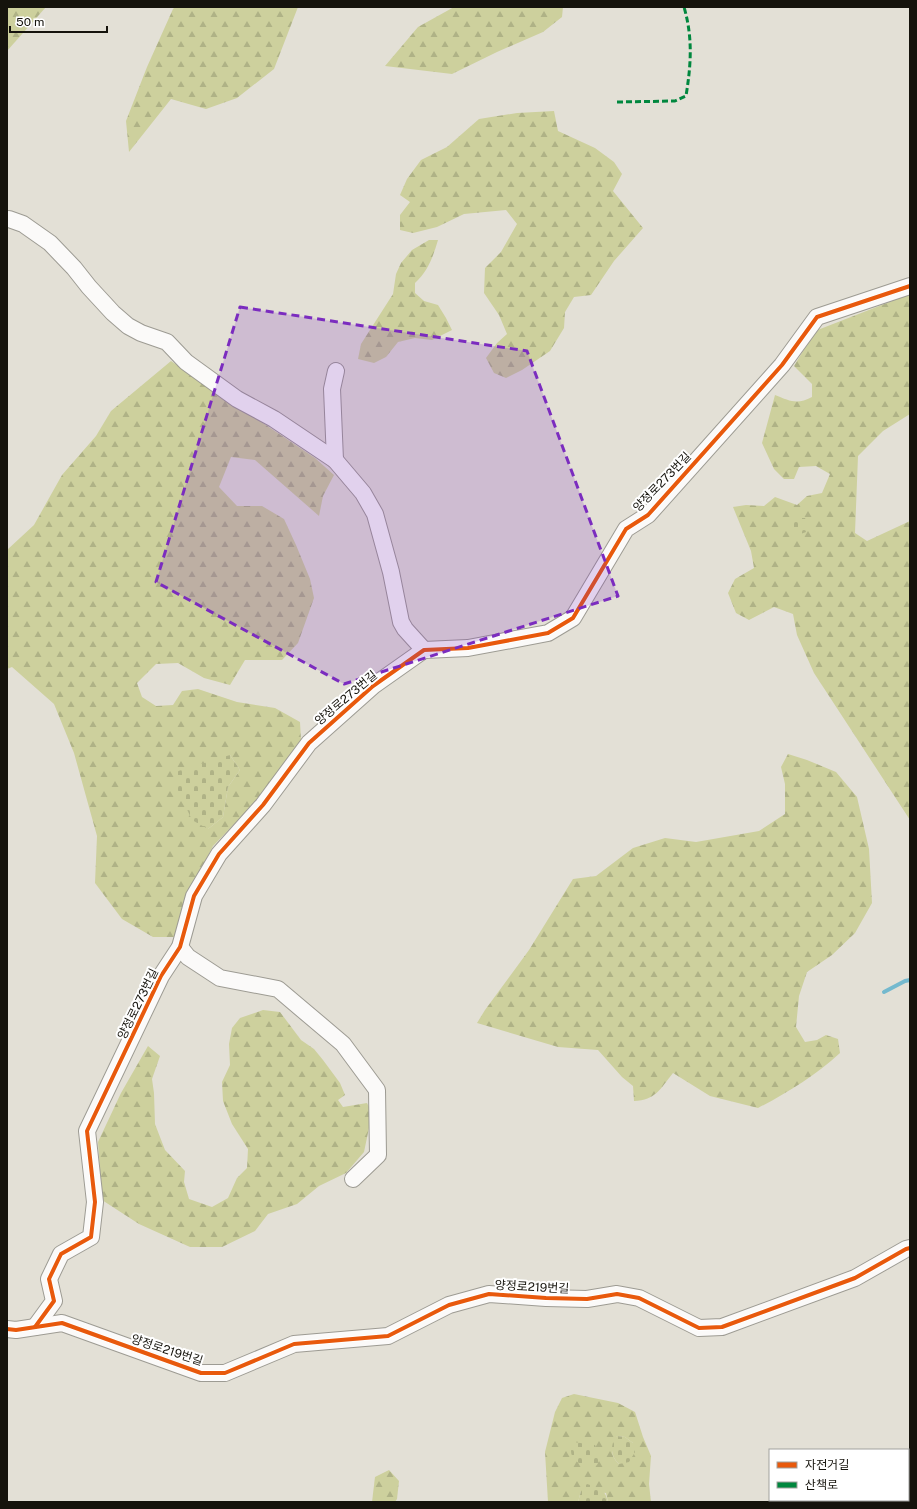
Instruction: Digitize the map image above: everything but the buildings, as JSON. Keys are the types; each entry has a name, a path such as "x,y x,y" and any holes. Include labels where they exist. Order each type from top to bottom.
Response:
{"street":[{"path":"9,218 23,224 50,243 114,313 128,326 141,333 166,342 186,362 237,399 274,419 335,460 363,493 375,514 391,572 401,622 405,629 424,650"},
{"name":"양정로273번길","path":"35,1327 54,1301 49,1279 61,1254 91,1237 95,1202 87,1131 161,976 180,946 194,896 220,854 263,805 309,743 373,686 424,650 468,648 548,633 573,618 626,529 648,515 782,365 818,317 910,286"},
{"path":"335,460 332,389 336,371"},
{"path":"180,946 188,957 220,978 278,989 344,1044 377,1090 378,1155 353,1179"},
{"name":"양정로219번길","path":"7,1329 16,1330 62,1324 201,1372 225,1373 294,1344 388,1336 449,1305 489,1294 587,1299 617,1294 639,1298 699,1328 722,1327 856,1278 910,1248"}],"highlighted area":[{"path":"240,307 527,351 618,596 344,684 156,582"}],"green space":[{"path":"7,7 46,7 7,51"},
{"path":"175,7 298,7 274,69 237,98 206,109 171,99 129,152 126,121 147,67"},
{"path":"454,7 563,7 562,17 543,32 452,74 385,66 418,27"},
{"path":"554,111 558,131 595,148 614,162 622,174 613,191 643,228 614,261 591,295 574,297 565,312 564,328 550,351 522,370 506,378 494,373 486,358 497,343 507,334 499,315 484,293 485,268 501,252 517,224 506,210 464,214 437,227 413,233 400,230 400,215 410,202 400,195 407,179 421,160 447,147 479,119 517,113"},
{"path":"429,240 438,240 430,263 415,283 415,293 424,301 438,305 452,330 432,340 415,338 398,342 386,357 374,363 358,359 361,344 393,294 396,274 401,263 412,250"},
{"path":"910,294 910,414 883,431 858,456 855,533 867,541 910,521 910,820 814,673 797,635 793,614 774,607 749,620 736,613 728,593 735,579 754,568 751,551 733,507 746,505 764,506 775,497 797,505 807,496 822,493 830,474 816,466 799,467 794,479 784,479 774,469 762,443 775,395 794,401 802,401 812,397 812,384 794,366 815,331"},
{"path":"171,361 315,458 334,475 323,496 319,516 255,460 231,457 219,487 237,506 262,506 284,519 310,579 314,598 298,643 282,660 245,660 230,685 204,678 178,663 156,664 137,683 142,697 156,706 173,705 182,691 198,689 237,702 275,708 300,722 301,740 262,795 213,846 186,899 176,937 153,937 122,919 95,883 97,836 74,753 54,704 12,667 7,669 7,550 34,525 62,475 96,436 111,411","holes":["230,755 240,770 228,787 223,817 208,829"]},
{"path":"795,518 805,518 808,525 806,532 798,535 791,531 791,522"},
{"path":"788,754 836,772 857,797 869,849 872,903 855,933 832,955 807,972 799,996 796,1027 805,1042 817,1040 826,1035 838,1039 840,1053 800,1084 758,1108 710,1096 673,1073 661,1089 653,1096 634,1101 633,1086 622,1077 598,1050 558,1047 477,1023 529,950 573,879 596,876 633,848 665,838 696,842 759,831 785,814 785,784 781,767"},
{"path":"230,755 240,770 228,787 223,817 208,829 192,820 177,788 175,772"},
{"path":"263,1010 280,1012 301,1040 314,1049 340,1083 345,1095 338,1100 343,1107 367,1103 371,1111 364,1152 346,1173 319,1186 297,1204 268,1214 255,1231 222,1247 190,1247 139,1224 102,1200 98,1142 121,1093 148,1046 160,1056 152,1079 155,1124 165,1150 185,1171 184,1182 189,1199 212,1207 228,1198 237,1178 247,1168 248,1149 232,1124 223,1101 222,1082 230,1065 229,1044 232,1028 240,1018"},
{"path":"574,1394 618,1403 635,1412 651,1456 649,1484 651,1502 608,1502 606,1493 581,1491 578,1502 548,1502 545,1452 555,1412 562,1398","holes":["617,1436 625,1437 633,1443 619,1464 612,1451"]},
{"path":"617,1436 625,1437 633,1443 635,1452 629,1462 619,1464 614,1458 612,1447"},
{"path":"573,1442 595,1445 600,1457 597,1465 583,1466 577,1461 571,1453"},
{"path":"389,1470 399,1481 397,1499 395,1502 372,1502 375,1477"},
{"path":"587,1484 601,1490 605,1494 608,1502 578,1502 581,1491"}],"waterway":[{"path":"884,992 910,980"}],"marked path":[{"path":"617,102 675,101 686,96 689,73 690,41 684,7"}],"cycle path":[{"path":"35,1327 54,1301 49,1279 61,1254 91,1237 95,1202 87,1131 161,976 180,947 194,896 219,854 263,805 309,743 373,686 424,650 468,648 548,633 573,618 626,529 648,515 782,365 817,317 910,286"},
{"path":"7,1329 16,1330 62,1323 201,1373 225,1373 294,1344 388,1336 449,1305 489,1294 587,1299 617,1294 639,1298 699,1328 722,1327 855,1278 910,1248"}]}
